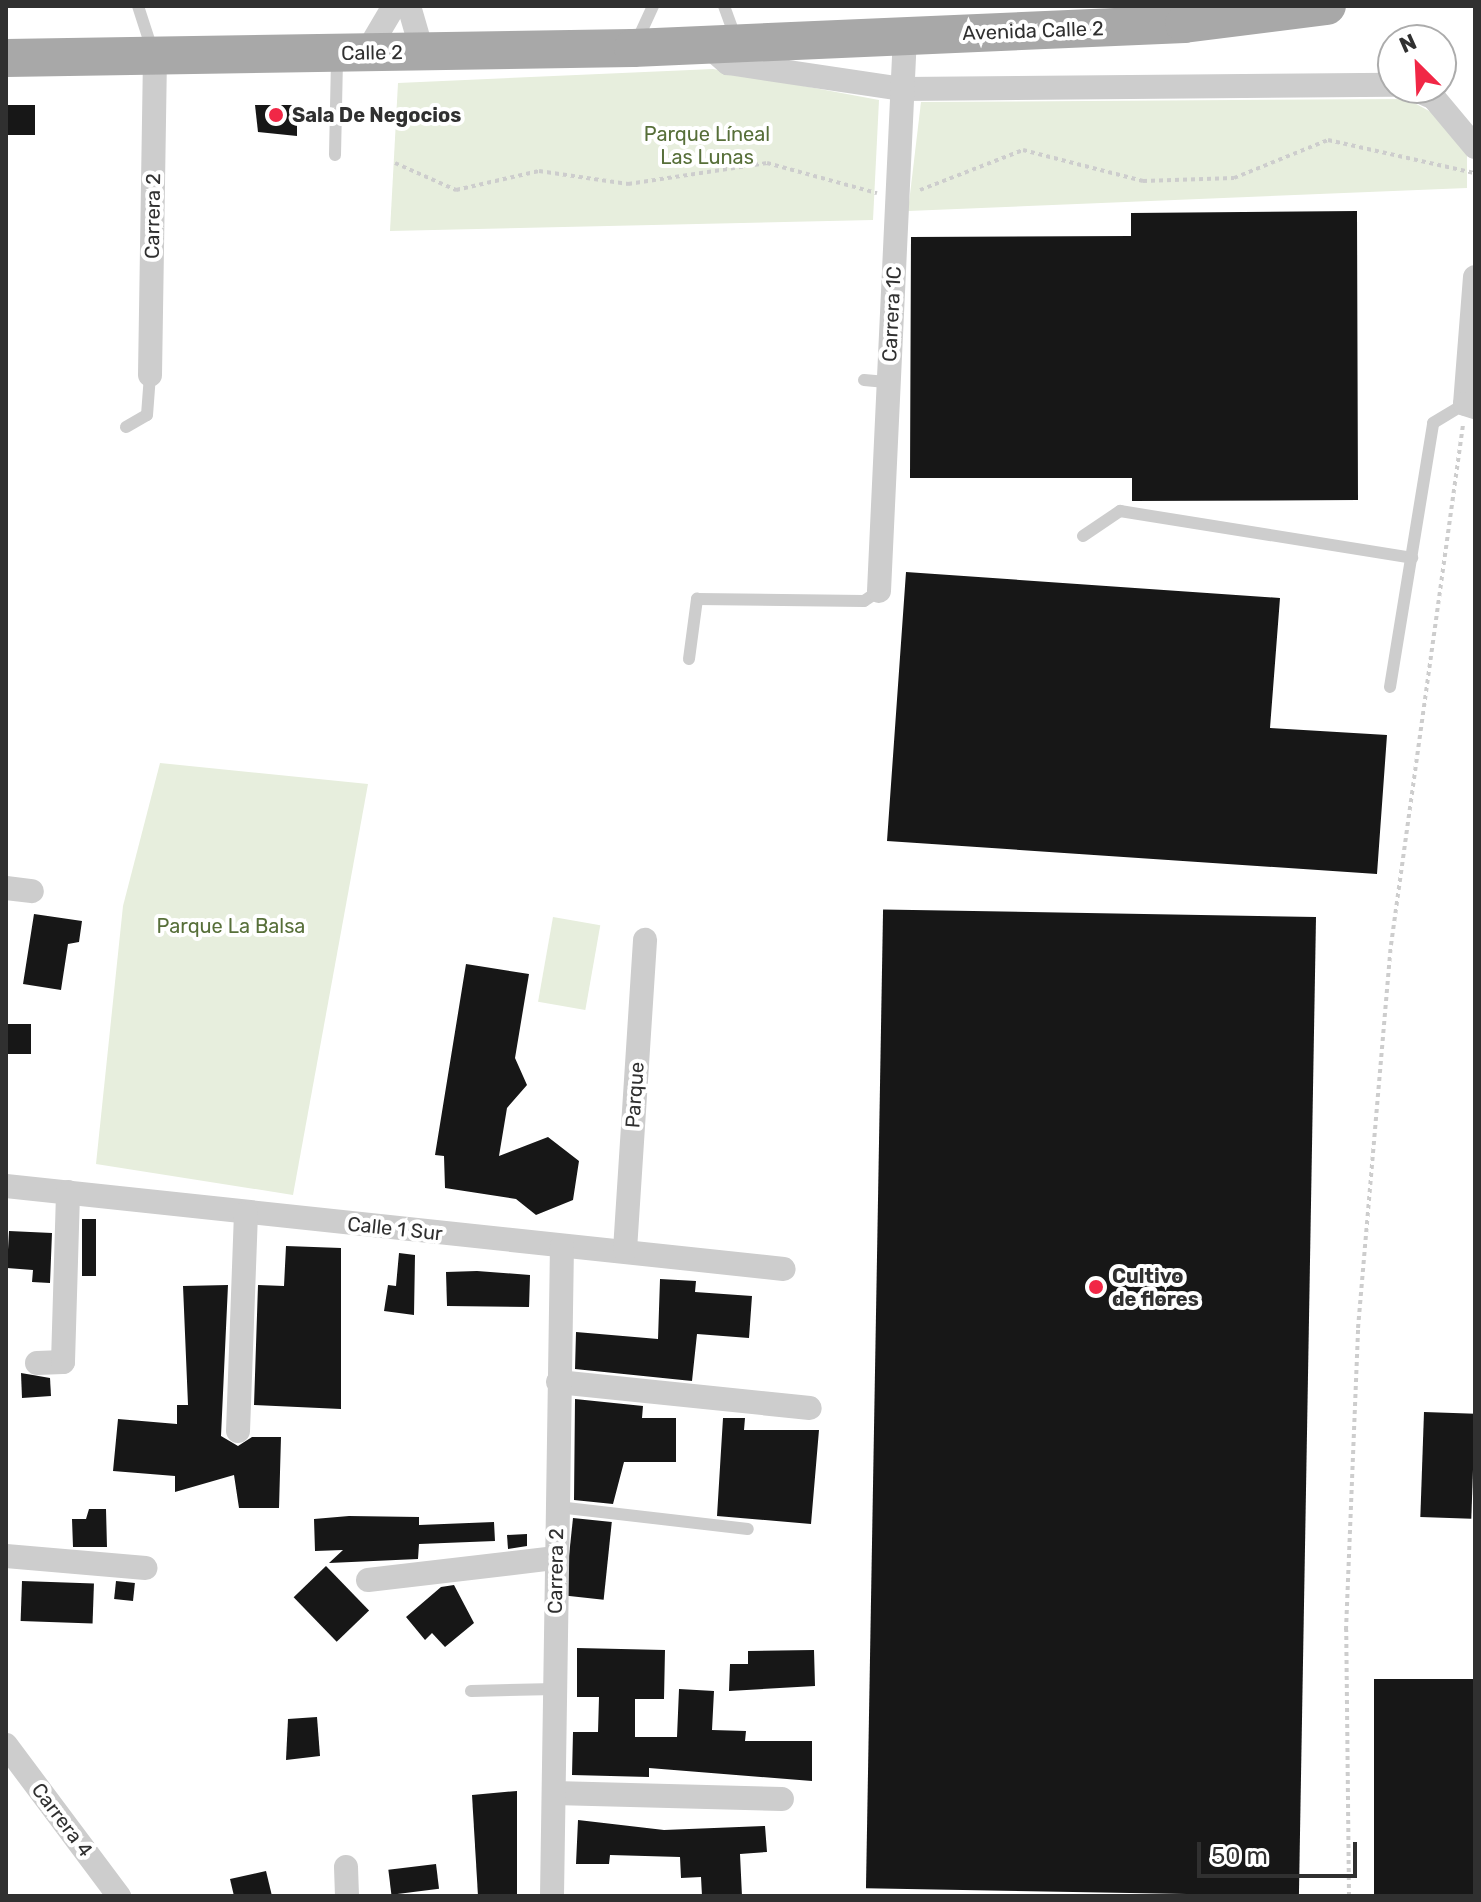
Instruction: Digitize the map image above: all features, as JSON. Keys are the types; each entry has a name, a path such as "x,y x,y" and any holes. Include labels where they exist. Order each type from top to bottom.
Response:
{"main road":[{"name":"Avenida Calle 2","path":"722,45 1251,19 1327,6"},
{"name":"Calle 2","path":"6,58 722,45"}],"street":[{"path":"351,54 394,6"},
{"path":"409,6 422,51"},
{"name":"Carrera 1C","path":"879,591 905,36"},
{"path":"722,45 728,63 903,89 1377,85"},
{"name":"Carrera 2","path":"150,375 155,56"},
{"path":"1437,104 1475,147"},
{"path":"1470,406 1475,277"},
{"path":"6,888 32,891"},
{"name":"Parque","path":"625,1250 645,940"},
{"name":"Calle 1 Sur","path":"6,1186 784,1269"},
{"path":"37,1363 63,1362 68,1192"},
{"path":"238,1431 246,1213"},
{"name":"Carrera 2","path":"552,1896 562,1246"},
{"path":"558,1382 810,1408"},
{"path":"6,1556 145,1568"},
{"path":"368,1580 556,1558"},
{"name":"Carrera 4","path":"6,1745 119,1896"},
{"path":"554,1793 782,1799"},
{"path":"346,1867 347,1896"}],"lane":[{"path":"138,6 155,56"},
{"path":"633,48 653,6"},
{"path":"722,45 724,6"},
{"path":"335,155 351,54"},
{"path":"126,427 147,415 150,375"},
{"path":"864,380 889,382"},
{"path":"1390,687 1433,423 1470,406"},
{"path":"1083,536 1120,511 1412,558"},
{"path":"689,659 697,599 864,601 879,591"},
{"path":"558,1507 748,1529"},
{"path":"471,1691 555,1689"}],"path":[{"path":"395,163 456,190 539,171 628,184 767,163 898,199 1023,150 1158,180 1234,178 1328,140 1475,173"},
{"path":"1349,1896 1346,1630 1358,1328 1391,945 1418,789 1470,406"}],"green space":[{"name":"Parque Líneal Las Lunas","path":"713,69 879,100 873,220 390,231 398,83"},
{"path":"1377,99 1377,104 1416,104 1442,118 1467,152 1467,188 908,211 921,102"},
{"name":"Parque La Balsa","path":"160,763 368,784 293,1195 96,1164 123,906"},
{"path":"553,917 600,925 585,1010 538,1002"}],"building":[{"path":"6,105 35,105 35,135 6,135"},
{"name":"Sala De Negocios","path":"255,105 297,105 297,136 258,132"},
{"path":"1357,211 1358,500 1132,501 1132,478 910,478 911,237 1131,236 1131,213"},
{"path":"906,572 1280,598 1270,728 1387,735 1377,874 887,841"},
{"path":"883,909 1316,917 1299,1896 866,1888"},
{"path":"34,914 82,921 79,942 68,944 61,990 23,984"},
{"path":"466,964 529,974 515,1058 527,1085 507,1108 499,1156 548,1137 579,1161 573,1200 536,1215 516,1199 445,1188 444,1156 435,1155"},
{"path":"6,1024 31,1024 31,1054 6,1054"},
{"path":"82,1219 96,1219 96,1276 82,1276"},
{"path":"9,1231 52,1233 50,1283 32,1282 33,1270 7,1268"},
{"path":"286,1246 341,1248 341,1409 254,1405 258,1285 284,1286"},
{"path":"399,1253 415,1255 414,1315 384,1311 388,1285 396,1286"},
{"path":"446,1272 530,1275 529,1307 447,1306"},
{"path":"660,1279 696,1281 695,1292 752,1296 749,1338 697,1334 692,1381 575,1369 576,1332 658,1339"},
{"path":"228,1285 221,1436 238,1446 252,1437 281,1437 279,1508 239,1508 234,1475 175,1492 175,1476 113,1471 118,1419 177,1424 177,1405 188,1405 183,1286"},
{"path":"21,1373 50,1378 51,1396 22,1398"},
{"path":"575,1399 643,1406 642,1418 676,1418 676,1462 624,1462 613,1504 574,1500"},
{"path":"1424,1412 1475,1414 1471,1519 1420,1517"},
{"path":"723,1418 745,1418 744,1430 819,1430 811,1524 717,1516"},
{"path":"89,1509 106,1509 107,1547 73,1547 72,1519 86,1519"},
{"path":"419,1517 419,1525 494,1522 495,1541 419,1544 418,1559 329,1563 343,1550 315,1551 314,1519"},
{"path":"573,1518 612,1522 604,1600 565,1596"},
{"path":"527,1534 527,1546 508,1549 507,1535"},
{"path":"326,1566 369,1611 337,1642 294,1597"},
{"path":"22,1581 94,1584 93,1623 21,1621"},
{"path":"116,1581 135,1583 133,1601 114,1599"},
{"path":"454,1585 474,1623 445,1647 432,1633 425,1640 406,1617 441,1587"},
{"path":"577,1648 665,1650 664,1699 635,1699 635,1737 677,1737 679,1689 714,1691 712,1730 746,1731 745,1741 812,1741 812,1781 649,1768 649,1777 572,1775 573,1732 598,1732 599,1697 577,1697"},
{"path":"814,1650 815,1686 729,1691 730,1664 748,1664 748,1651"},
{"path":"1374,1679 1475,1679 1475,1896 1374,1896"},
{"path":"317,1717 320,1756 286,1760 288,1719"},
{"path":"517,1791 517,1896 478,1896 472,1795"},
{"path":"578,1820 664,1830 765,1826 767,1852 740,1854 742,1896 702,1896 701,1877 681,1878 680,1857 610,1855 609,1864 576,1864"},
{"path":"436,1864 439,1889 391,1895 388,1870"},
{"path":"266,1871 272,1896 234,1896 230,1879"}],"place":[{"name":"Sala De Negocios","path":"276,115"},
{"name":"Cultivo de flores","path":"1096,1287"}]}
